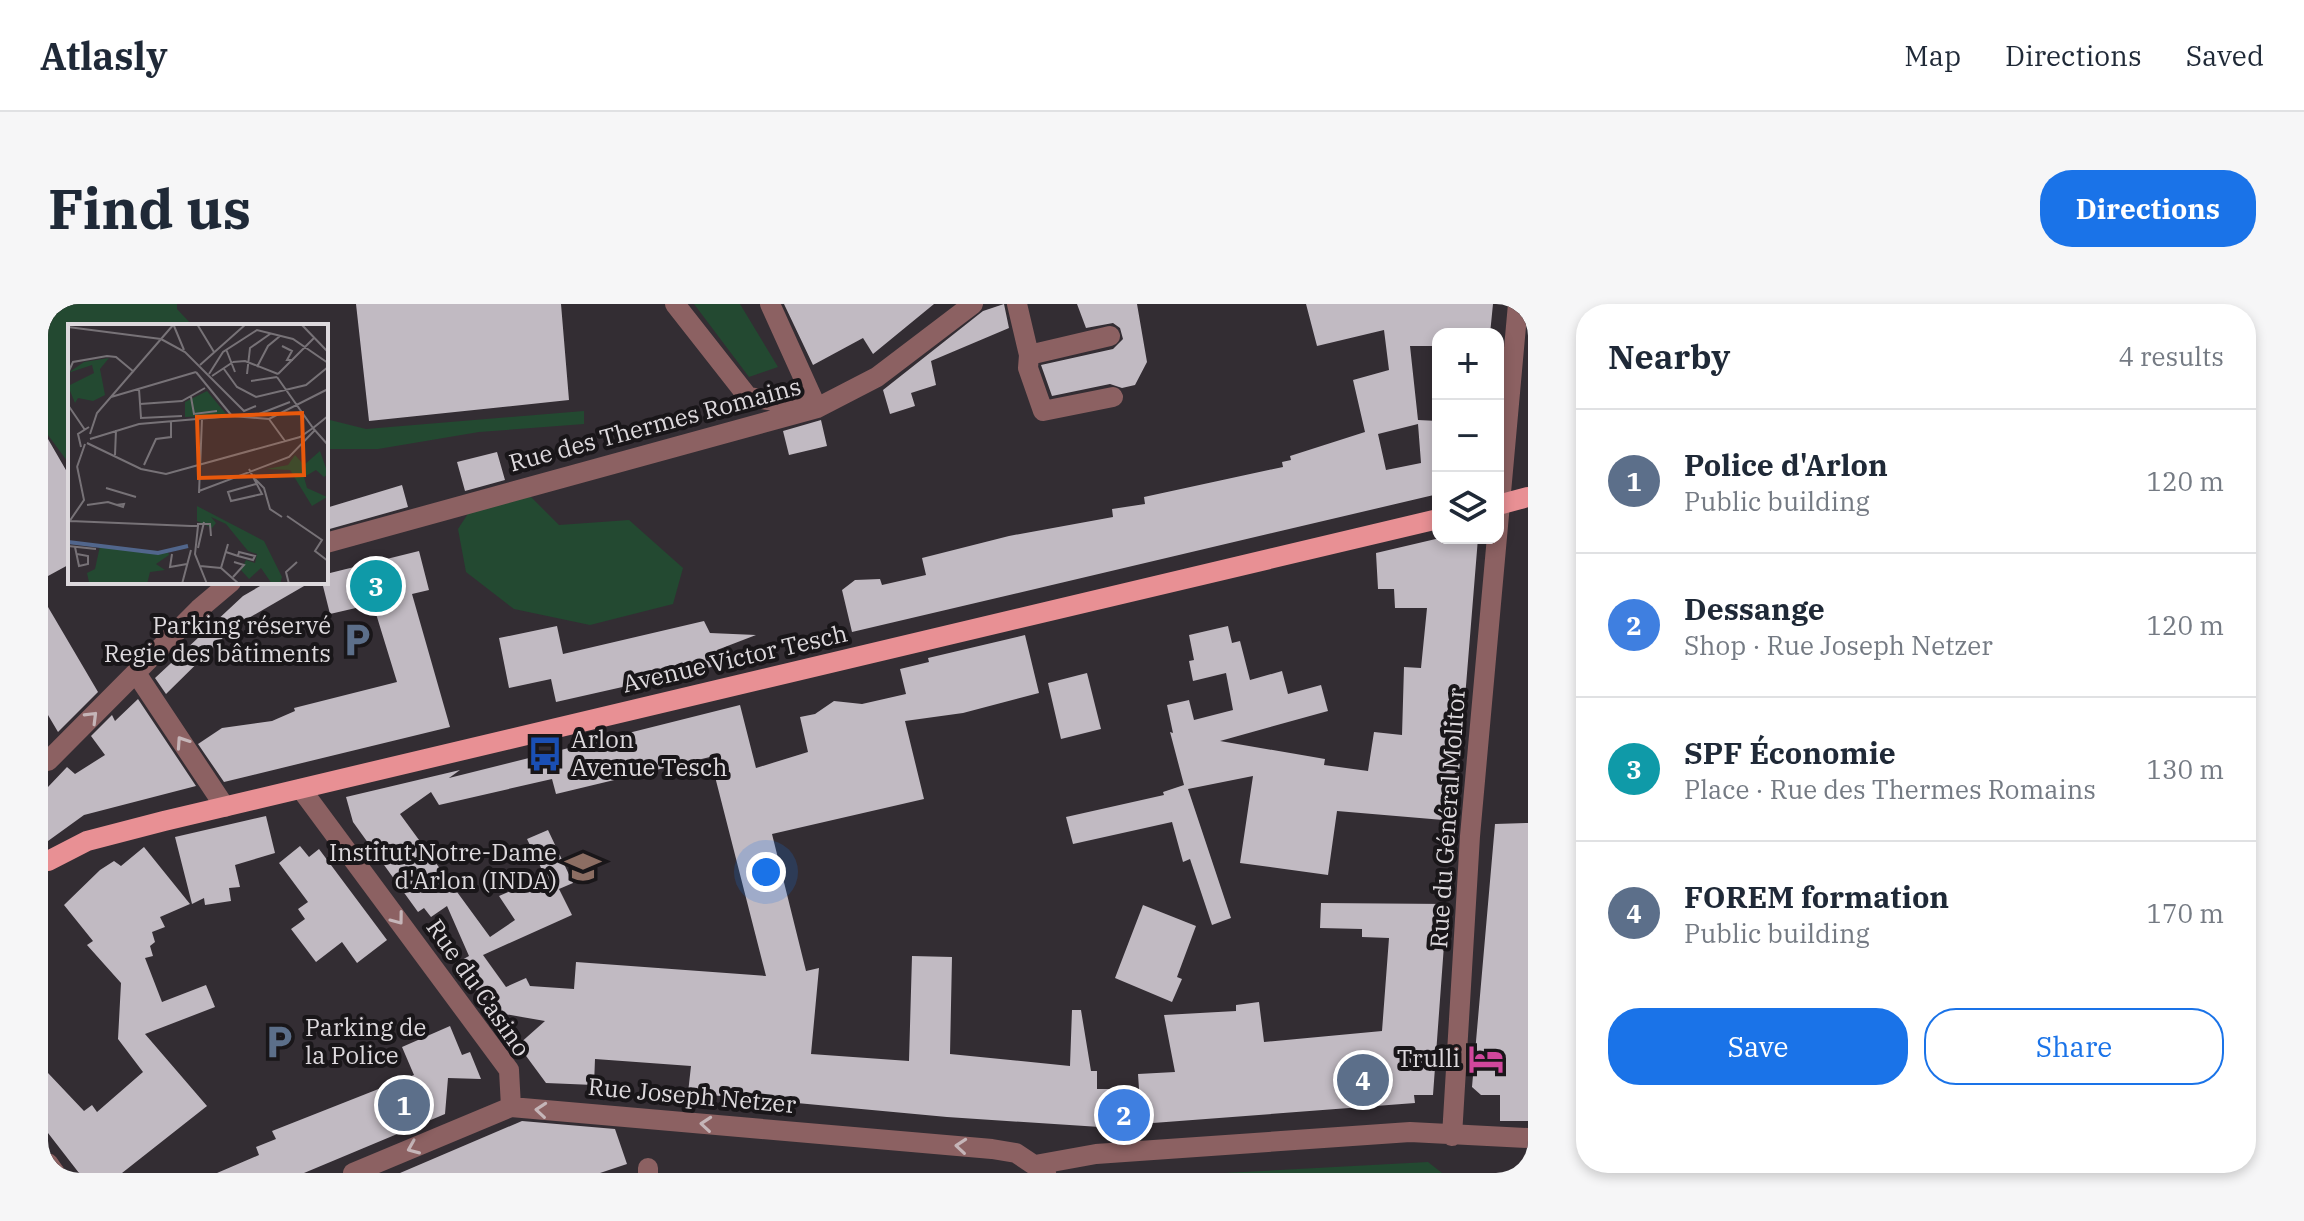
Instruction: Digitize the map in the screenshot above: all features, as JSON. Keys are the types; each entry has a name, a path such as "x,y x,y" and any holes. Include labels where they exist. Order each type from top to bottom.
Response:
{"main road":[{"path":"1504,503 1528,497"},
{"name":"Avenue Victor Tesch","path":"48,861 87,841 225,807 1432,520"}],"street":[{"path":"675,304 743,398 817,408"},
{"path":"770,304 817,408"},
{"name":"Rue des Thermes Romains","path":"328,542 817,408 877,377 973,304"},
{"path":"1017,304 1029,355 1028,368 1043,411 1113,397"},
{"name":"Rue du Général Molitor","path":"1503,472 1518,304"},
{"path":"1029,355 1110,336"},
{"name":"Rue du Général Molitor","path":"1452,1136 1470,836 1496,544"},
{"path":"48,761 229,584"},
{"path":"136,673 225,807"},
{"name":"Rue du Casino","path":"301,789 509,1070 511,1107"},
{"name":"Rue Joseph Netzer","path":"353,1173 511,1107 992,1149 1016,1153 1034,1171 1096,1154 1410,1132 1528,1138"},
{"path":"1086,1173 1096,1154"},
{"path":"48,1163 55,1173"}],"green space":[{"path":"48,304 177,304 177,309 191,324 68,324 68,462 48,435"},
{"path":"694,304 740,304 778,367 749,377"},
{"path":"584,411 584,424 479,432 378,449 328,449 328,420 366,429"},
{"path":"528,494 559,525 629,520 683,568 673,604 590,625 514,609 466,572 458,529 469,512"},
{"path":"1428,1162 1442,1173 1224,1173"}],"building":[{"path":"356,304 561,304 569,400 369,421"},
{"path":"784,304 934,304 873,354 863,338 813,365"},
{"path":"1004,304 1009,328 931,361 936,385 911,393 915,406 890,414 883,390 983,311"},
{"path":"1077,304 1137,304 1147,362 1135,385 1122,388 1110,384 1052,396 1041,365 1113,349 1123,339 1120,328 1113,323 1086,328"},
{"path":"1306,304 1493,304 1491,328 1432,328 1432,346 1410,346 1418,420 1432,421 1432,495 852,632 842,590 855,580 880,579 882,585 926,575 922,558 1009,536 1113,517 1112,509 1145,504 1144,497 1283,467 1282,462 1291,460 1290,456 1365,432 1353,380 1389,370 1384,330 1317,346","holes":["1418,424 1421,463 1386,470 1378,434"]},
{"path":"821,420 827,446 789,455 783,431"},
{"path":"48,439 68,474 68,565 48,576"},
{"path":"497,452 505,480 465,491 457,462"},
{"path":"402,485 408,507 328,529 328,507"},
{"path":"1432,540 1432,544 1478,544 1455,821 1337,811 1328,875 1240,863 1253,776 1188,789 1231,918 1212,925 1190,859 1183,862 1172,822 1073,844 1066,817 1164,795 1163,792 1184,785 1170,732 1173,733 1167,705 1189,700 1194,720 1233,710 1226,673 1193,681 1189,661 1194,660 1189,635 1228,626 1232,643 1240,641 1250,680 1282,671 1288,694 1321,685 1328,711 1220,741 1325,759 1324,765 1368,771 1374,732 1402,735 1404,667 1421,668 1427,608 1395,608 1394,589 1378,589 1376,553"},
{"path":"419,551 429,590 412,594 450,727 224,782 198,744 222,728 272,721 295,711 294,708 397,682 373,604 330,614 322,584 328,584 328,574"},
{"path":"264,584 308,584 235,626 166,694 155,678 243,596"},
{"path":"48,607 98,692 58,732 48,715"},
{"path":"704,621 710,633 756,635 717,650 720,665 556,702 551,679 509,688 499,638 557,626 563,654"},
{"path":"1025,635 1039,693 963,713 905,721 924,799 772,834 806,971 819,968 811,1054 909,1061 912,956 952,957 950,1054 1070,1066 1072,1010 1081,1010 1091,1071 1097,1071 1097,1089 1139,1089 1138,1074 1175,1072 1164,1015 1236,1011 1236,1005 1259,1002 1264,1042 1382,1031 1389,938 1362,937 1362,929 1320,928 1321,903 1447,904 1433,1095 1414,1095 1415,1103 1100,1127 947,1117 688,1093 691,1066 595,1059 594,1085 546,1083 518,1045 545,1021 493,1012 456,963 469,956 447,906 431,917 424,908 418,912 353,822 346,797 460,770 449,778 740,705 756,768 808,752 800,717 815,714 834,701 862,704 906,694 900,669 929,662 928,658","holes":["710,757 766,976 576,962 574,989 530,986 526,978 506,987 483,955 572,915 559,889 573,883 548,830 527,839 545,876 499,896 515,920 490,937 400,814 431,792 439,805 552,779 556,794"]},
{"path":"1087,673 1101,729 1061,739 1048,683"},
{"path":"138,699 196,786 84,815 48,841 48,787 67,767 75,774 105,755 91,736 112,715 115,721"},
{"path":"266,816 275,853 235,865 240,887 229,888 231,901 205,905 204,898 192,904 175,837"},
{"path":"1528,823 1528,1121 1500,1121 1500,1095 1481,1095 1472,1087 1495,824"},
{"path":"300,846 309,857 319,849 387,940 357,963 342,942 316,962 291,929 305,919 298,909 308,902 279,863"},
{"path":"144,847 190,904 160,917 165,927 152,932 155,942 150,946 153,956 145,958 162,1002 206,985 215,1007 145,1034 207,1106 122,1173 79,1173 48,1133 48,1073 84,1111 92,1105 97,1112 143,1072 118,1039 121,983 87,945 93,941 64,905 100,870 114,861 121,866"},
{"path":"1143,905 1196,926 1177,977 1182,979 1172,1002 1115,978"},
{"path":"450,1026 462,1055 470,1052 481,1079 448,1078 445,1114 304,1173 217,1173 259,1155 256,1147 276,1139 272,1131 414,1075 402,1047"},
{"path":"522,1121 615,1129 627,1164 600,1173 400,1173"}],"place":[{"name":"SPF Économie","path":"376,586"},
{"name":"Parking réservé Regie des bâtiments","path":"357,640"},
{"name":"Arlon Avenue Tesch","path":"545,754"},
{"name":"Institut Notre-Dame d'Arlon (INDA)","path":"583,867"},
{"name":"Parking de la Police","path":"279,1042"},
{"name":"Trulli","path":"1486,1059"},
{"name":"FOREM formation","path":"1363,1080"},
{"name":"Police d'Arlon","path":"404,1105"},
{"name":"Dessange","path":"1124,1115"}]}
